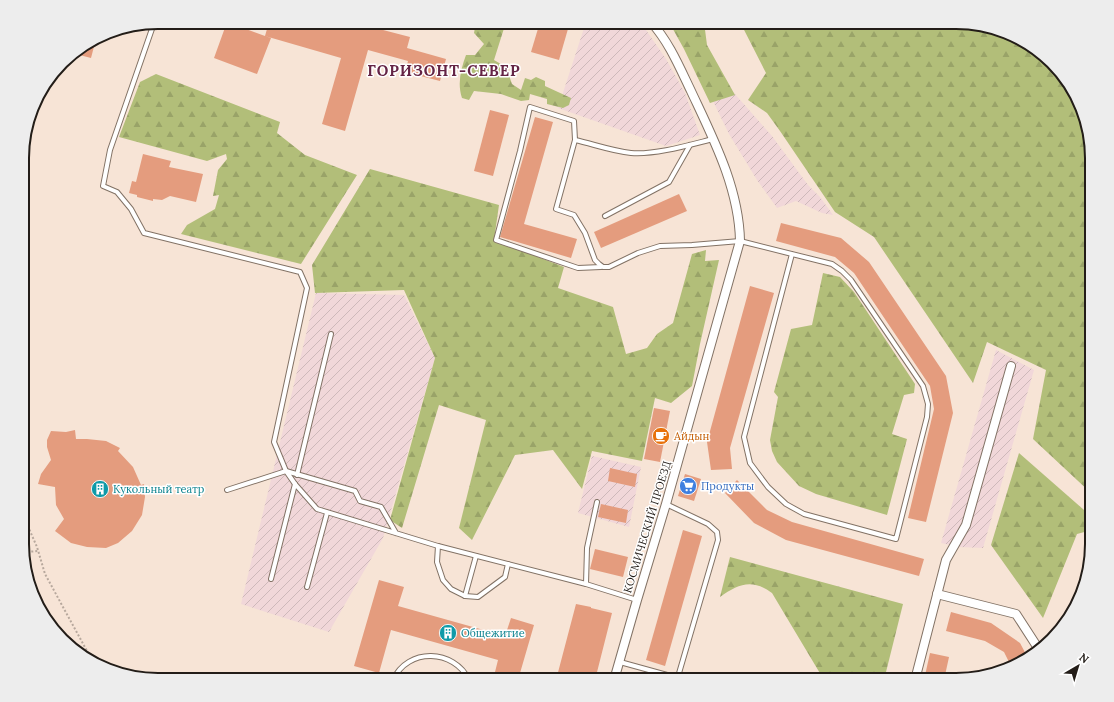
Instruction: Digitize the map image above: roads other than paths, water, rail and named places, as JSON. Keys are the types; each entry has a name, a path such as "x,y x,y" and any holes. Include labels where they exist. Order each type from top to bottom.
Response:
{"street":[{"name":"КОСМИЧЕСКИЙ ПРОЕЗД","path":"616,673 666,504 740,241 740,228 734,197 724,166 713,139 671,50 657,29"},
{"path":"917,673 946,560 966,525 1011,366"},
{"path":"937,594 1016,614 1036,645"}],"lane":[{"path":"152,29 110,150 104,186 117,192 131,209 144,233 300,272 307,288 274,442 286,471 295,484 317,509 438,546 586,584 637,600"},
{"path":"602,267 595,260 586,233 574,215 556,209 575,140 574,121 530,107 518,159 496,240 578,268 609,267 638,253 660,246 740,241 792,254 832,264 851,280 923,386 928,404 927,417 896,539 804,514 786,504 768,487 750,463 744,437 792,254"},
{"path":"575,140 623,152 642,153 690,145 713,139"},
{"path":"605,216 669,182 690,145"},
{"path":"297,475 331,334"},
{"path":"227,490 286,471 355,491 360,501 381,507 396,533"},
{"path":"271,579 295,484"},
{"path":"586,584 587,548 597,502"},
{"path":"666,504 708,524 717,532 718,540 679,673"},
{"path":"307,587 327,512"},
{"path":"438,546 436,562 443,580 452,589 465,596 478,597 493,587 505,577 508,564"},
{"path":"465,596 476,556"},
{"path":"396,673 405,664 417,658 430,655 444,657 456,663 466,673"},
{"path":"620,662 657,673"}],"place":[{"name":"Айдын","path":"661,436"},
{"name":"Продукты","path":"688,486"},
{"name":"Кукольный театр","path":"100,489"},
{"name":"Общежитие","path":"448,633"}],"district":[{"name":"ГОРИЗОНТ-СЕВЕР","path":"444,70"}]}
